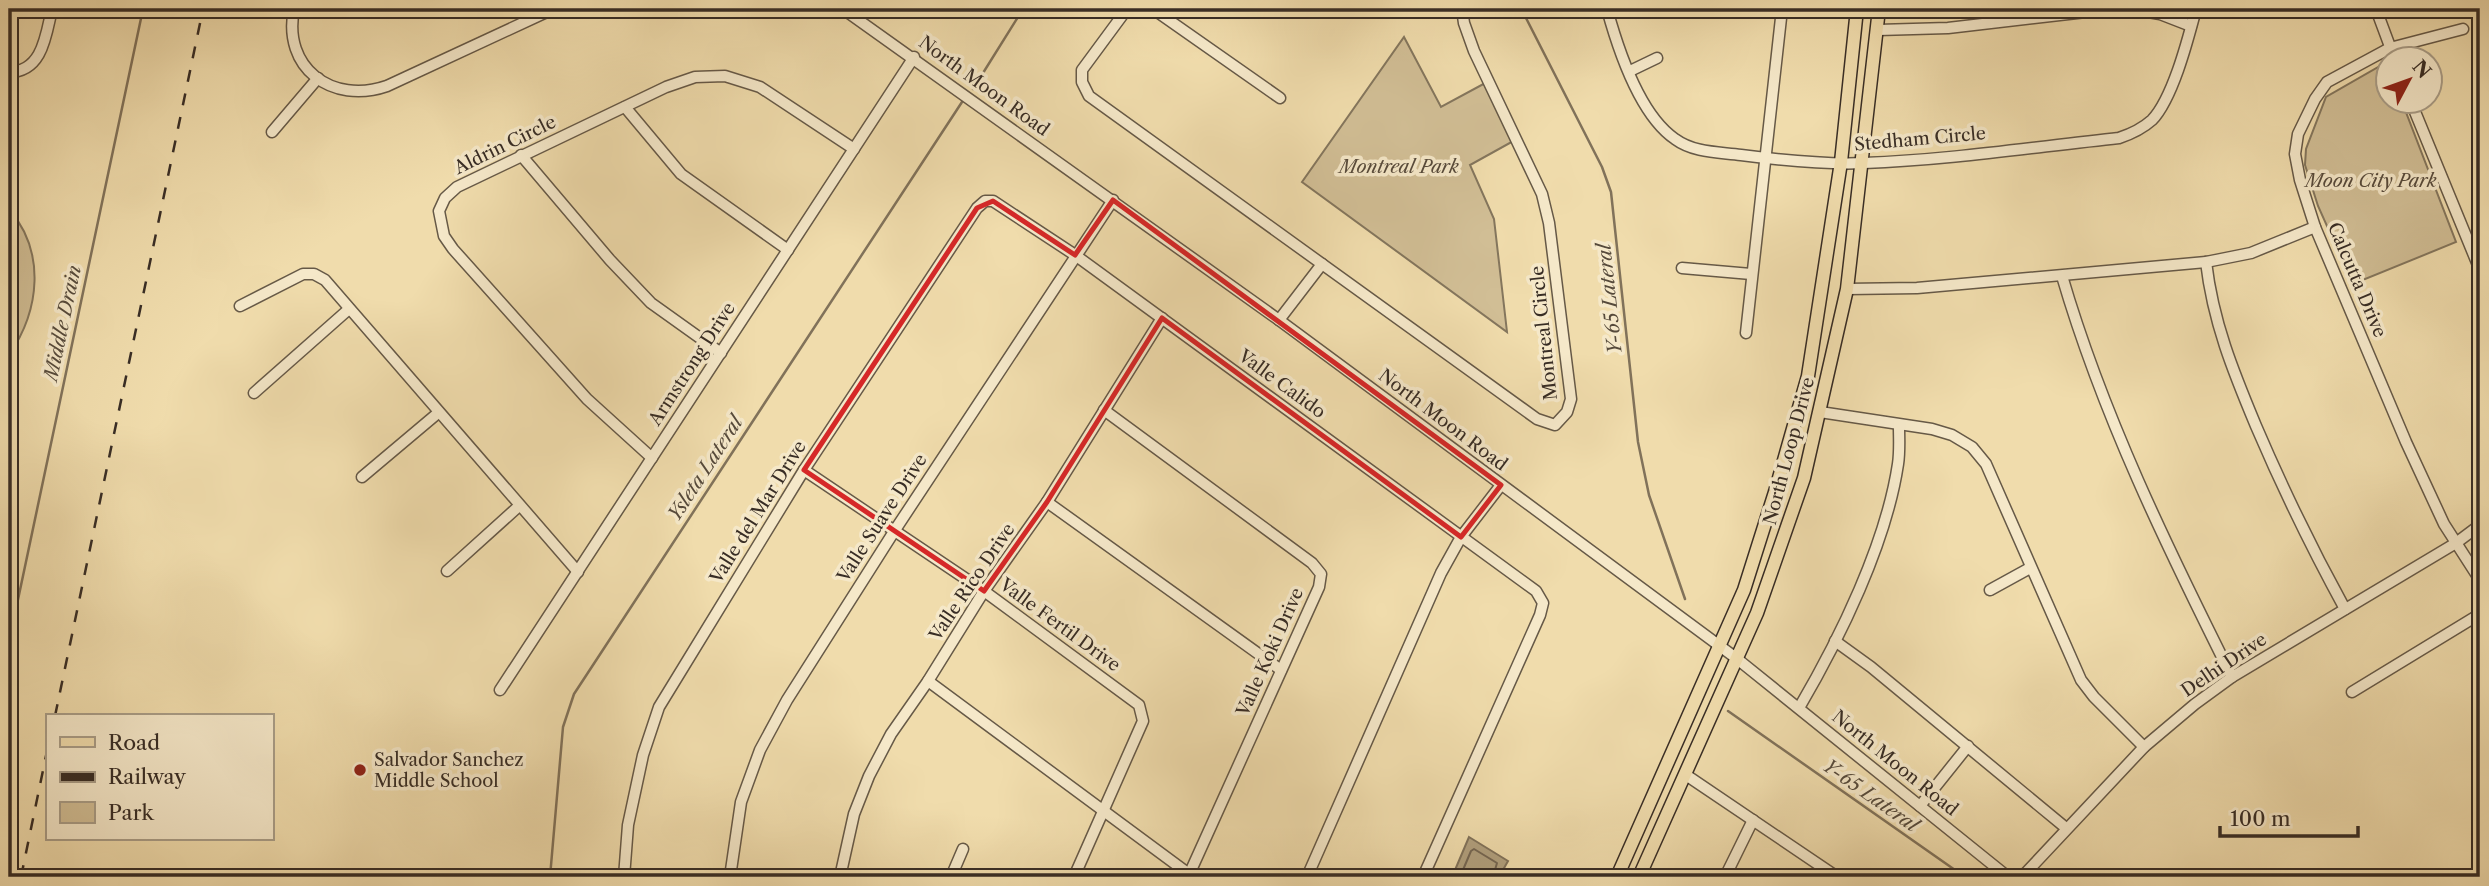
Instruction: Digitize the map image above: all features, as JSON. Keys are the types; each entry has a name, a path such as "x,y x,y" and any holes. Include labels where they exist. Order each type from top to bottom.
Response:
{"main road":[{"name":"North Loop Drive","path":"1617,877 1744,590 1808,376 1841,162 1857,9"},
{"name":"North Loop Drive","path":"1639,877 1757,613 1804,478 1847,289 1879,9"}],"street":[{"path":"9,72 22,70 36,59 45,38 52,9"},
{"path":"294,9 291,22 294,48 302,63 318,78 340,90 358,93 373,91 488,41 553,9"},
{"name":"North Moon Road","path":"843,9 914,57 1279,320 1720,646 2008,877"},
{"name":"Montreal Circle","path":"1127,9 1082,70 1082,82 1089,96 1537,419 1555,425 1567,412 1571,399 1549,223 1542,194 1474,51 1462,9"},
{"path":"1153,9 1280,98"},
{"name":"Stedham Circle","path":"1607,9 1630,71 1651,115 1673,138 1693,149 1766,158 1861,164 2119,138 2131,134 2150,122 2164,104 2196,9"},
{"path":"1746,333 1782,9"},
{"path":"1878,30 1948,28 2112,9"},
{"path":"2131,9 2160,14 2191,26"},
{"path":"2376,9 2389,46"},
{"name":"Calcutta Drive","path":"2398,46 2463,29"},
{"name":"Armstrong Drive","path":"500,690 914,57"},
{"name":"Calcutta Drive","path":"2374,57 2327,82 2315,99 2298,134 2296,164 2315,227 2406,442 2444,524 2480,580"},
{"path":"1630,71 1657,58"},
{"name":"Aldrin Circle","path":"652,458 587,399 453,249 444,236 439,211 450,193 465,182 666,87 711,75 725,76 760,87 854,149"},
{"path":"272,132 318,78"},
{"path":"625,107 681,174 788,250"},
{"path":"2418,116 2480,270"},
{"path":"521,155 602,251 645,297 721,353"},
{"name":"Valle Suave Drive","path":"730,877 741,802 760,750 812,658 1113,200"},
{"name":"Valle del Mar Drive","path":"624,877 628,825 643,755 659,708 804,470 977,208 985,201 993,201"},
{"name":"Valle Calido","path":"993,201 1163,318 1536,591 1543,603 1535,627 1423,877"},
{"path":"1847,289 1917,288 2206,262 2251,253 2315,227"},
{"path":"2206,262 2214,315 2240,386 2287,498 2345,609"},
{"path":"1279,320 1322,264"},
{"path":"1682,268 1751,274"},
{"path":"240,306 297,276 309,274 325,280 578,572"},
{"path":"2062,276 2090,367 2154,518 2232,677"},
{"path":"254,393 349,309"},
{"name":"Valle Rico Drive","path":"839,877 854,814 869,776 891,734 928,681 984,591 1047,502 1163,318"},
{"name":"Valle Koki Drive","path":"1104,410 1312,562 1321,574 1319,587 1190,877"},
{"path":"362,477 438,412"},
{"path":"1820,412 1942,432 1963,440 1972,447 1986,464 2081,680 2094,697 2144,747"},
{"path":"1799,708 1835,641 1871,560 1899,462 1899,426"},
{"name":"Valle Fertil Drive","path":"804,470 984,591 1139,705 1143,721 1074,877"},
{"path":"1307,877 1441,573 1461,537 1501,485"},
{"path":"1047,502 1281,670"},
{"path":"447,571 519,506"},
{"name":"Delhi Drive","path":"2022,877 2144,747 2195,704 2232,677 2456,543 2480,525"},
{"path":"1990,590 2030,568"},
{"path":"2352,692 2480,614"},
{"path":"1835,641 1871,667 2066,828"},
{"path":"928,681 1190,877"},
{"path":"1920,806 1968,746"},
{"path":"1686,775 1837,877"},
{"path":"1725,877 1753,820"},
{"path":"951,877 963,849"}],"highlighted area":[{"path":"1113,200 1501,485 1461,537 1162,318 1047,502 984,591 804,470 977,208 993,201 1075,255"}],"green space":[{"name":"Montreal Park","path":"1404,37 1441,107 1489,81 1517,139 1470,165 1494,219 1507,332 1302,182"},
{"name":"Moon City Park","path":"2374,69 2374,116 2407,116 2456,242 2353,284 2318,206 2305,165 2306,149 2326,97"},
{"path":"9,209 29,244 34,281 27,319 9,355"}],"water":[{"path":"1469,837 1508,861 1499,877 1452,877"}],"waterway":[{"name":"Middle Drain","path":"9,642 143,9"},
{"name":"Ysleta Lateral","path":"973,89 1023,9"},
{"name":"Y-65 Lateral","path":"1524,9 1526,18 1602,167 1611,192 1638,442 1649,495 1685,599"},
{"path":"2478,9 2480,17"},
{"name":"Ysleta Lateral","path":"550,877 563,727 574,694 962,102"},
{"name":"Y-65 Lateral","path":"1728,711 1965,877"}],"railway":[{"path":"55,714 203,9"},
{"path":"21,877 46,756"}],"place":[{"name":"Salvador Sanchez Middle School","path":"360,770"}]}
